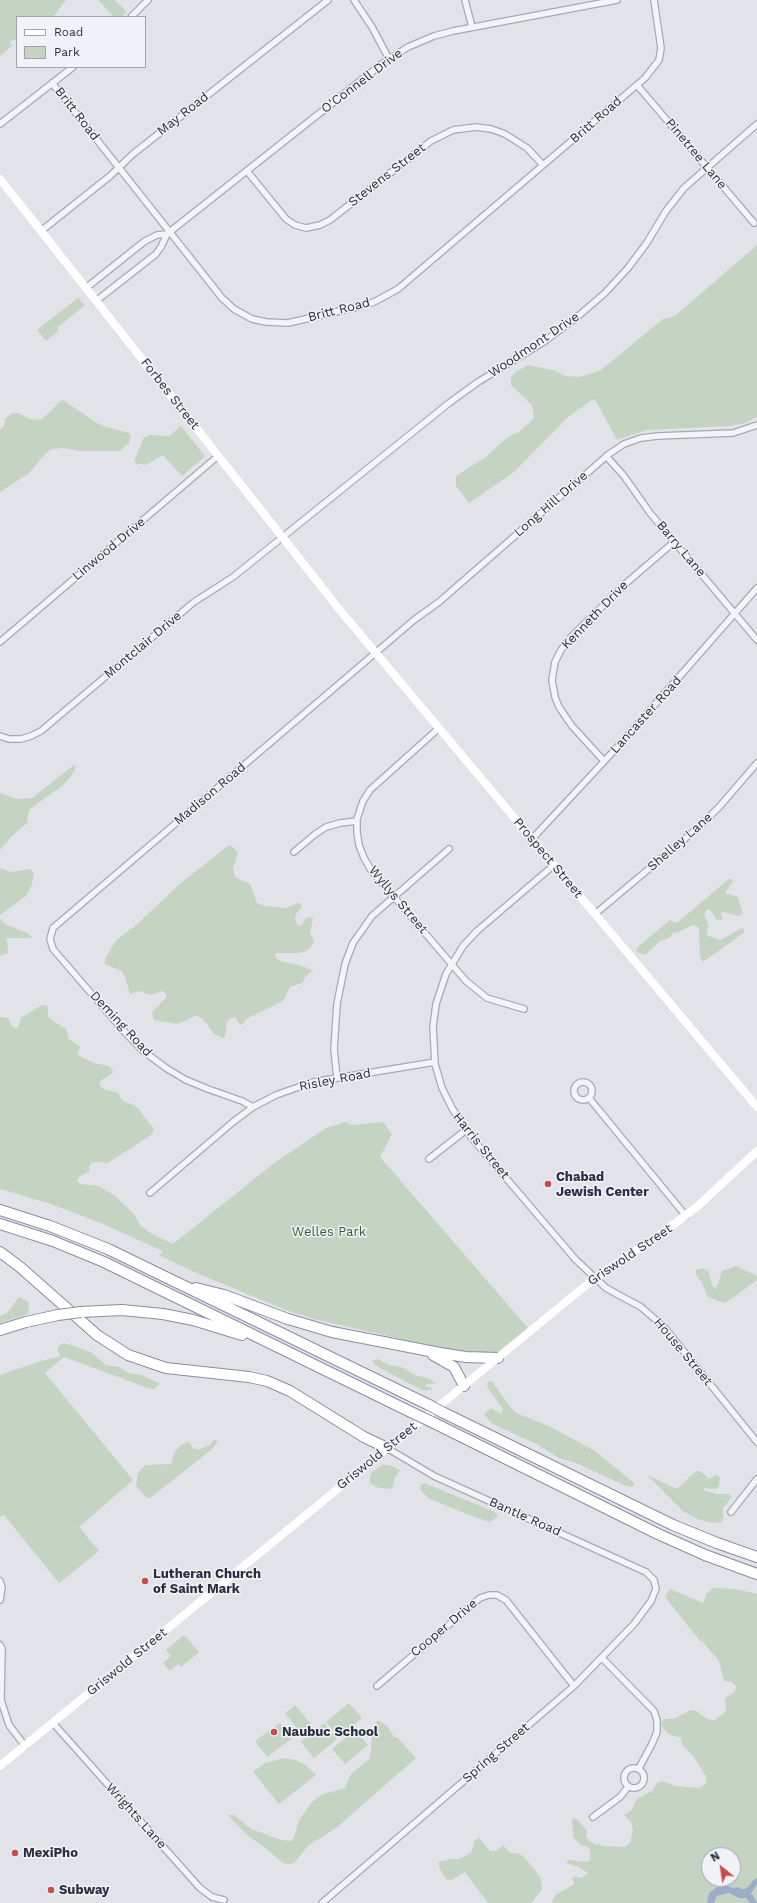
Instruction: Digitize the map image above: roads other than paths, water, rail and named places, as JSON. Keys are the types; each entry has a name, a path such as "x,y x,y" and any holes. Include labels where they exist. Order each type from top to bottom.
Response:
{"highway":[{"path":"0,1210 50,1226 94,1243 429,1405 662,1520 710,1541 757,1556"},
{"path":"0,1224 96,1258 658,1534 710,1557 757,1574"},
{"path":"0,1252 27,1272 97,1335 119,1350 146,1362 166,1368 249,1377 274,1383 295,1394 371,1441 387,1448"},
{"path":"186,1287 216,1293 314,1327 426,1351 466,1357 498,1358"},
{"path":"0,1330 26,1322 58,1315 122,1310 175,1316 207,1324 279,1347"},
{"path":"426,1351 452,1366 459,1374 464,1386"}],"main road":[{"name":"Forbes Street","path":"0,179 339,609"},
{"name":"Prospect Street","path":"339,609 757,1106"},
{"name":"Griswold Street","path":"0,1766 594,1278 686,1216 757,1151"}],"street":[{"path":"132,16 148,0"},
{"name":"May Road","path":"41,231 119,168 132,154 328,0"},
{"path":"354,0 372,27 389,59"},
{"path":"466,0 472,27"},
{"name":"O'Connell Drive","path":"96,301 156,254 168,233 389,59 408,47 425,39 472,27 617,0"},
{"name":"Britt Road","path":"52,83 168,233 222,298 234,309 259,321 288,322 357,308 374,302 405,284 637,85 653,70 660,54 661,41 654,0"},
{"path":"0,124 72,68"},
{"name":"Pinetree Lane","path":"637,85 754,223"},
{"name":"Woodmont Drive","path":"282,537 463,393 559,331 592,305 632,264 672,201 707,167 757,124"},
{"name":"Stevens Street","path":"247,171 286,219 295,225 306,228 320,225 330,220 431,141 453,130 476,128 490,129 505,134 527,148 543,165"},
{"name":"O'Connell Drive","path":"86,288 145,241 158,235 168,233"},
{"name":"Long Hill Drive","path":"376,653 414,620 439,602 606,456 624,444 641,438 658,436 729,433 741,431 757,425"},
{"name":"Linwood Drive","path":"0,642 218,456"},
{"name":"Barry Lane","path":"606,456 674,542 757,640"},
{"name":"Montclair Drive","path":"0,736 9,739 20,739 41,731 194,602 233,577 282,537"},
{"name":"Kenneth Drive","path":"604,762 572,726 559,707 555,697 552,680 555,662 569,639 624,585 674,542"},
{"name":"Lancaster Road","path":"532,839 604,762 757,588"},
{"name":"Madison Road","path":"50,939 51,932 56,925 376,653"},
{"name":"Wyllys Street","path":"439,728 374,784 363,801 357,821 357,838 364,858 371,870 471,986 482,994 500,1002 524,1009"},
{"name":"Shelley Lane","path":"595,914 699,827 720,806 757,763"},
{"path":"294,852 326,827 340,823 357,821"},
{"path":"338,1078 334,1049 338,990 345,964 353,943 365,925 394,896 449,849"},
{"name":"Harris Street","path":"554,865 477,931 463,946 451,964 442,983 434,1014 432,1039 438,1076 447,1098 466,1130 576,1260 594,1278"},
{"name":"Deming Road","path":"50,939 55,951 121,1028 142,1050 166,1068 186,1080 254,1107"},
{"name":"Risley Road","path":"150,1193 232,1122 254,1107 288,1090 313,1082 435,1062"},
{"path":"589,1098 686,1216"},
{"path":"429,1160 466,1130"},
{"name":"House Street","path":"594,1278 611,1292 647,1311 664,1327 757,1442"},
{"name":"Bantle Road","path":"387,1448 447,1482 646,1572 654,1580 656,1590"},
{"path":"731,1512 757,1479"},
{"path":"0,1581 2,1588 0,1600"},
{"name":"Spring Street","path":"322,1903 574,1686 602,1658 645,1610 653,1599 656,1590"},
{"name":"Cooper Drive","path":"377,1686 480,1598 489,1594 497,1595 506,1600 574,1686"},
{"path":"0,1645 2,1649 1,1700 9,1725 25,1746"},
{"path":"602,1658 654,1711 657,1720 657,1732 639,1768"},
{"name":"Wrights Lane","path":"53,1723 204,1892 212,1897 224,1900"},
{"path":"628,1787 623,1778 626,1771 631,1768 639,1768"},
{"path":"628,1787 638,1788 643,1783 644,1776 639,1768"},
{"path":"593,1817 620,1797 628,1787"}],"water":[{"path":"757,1878 757,1884 750,1895 752,1894 757,1903 750,1903 746,1898 739,1898 729,1893 717,1896 714,1903 707,1903 709,1893 717,1887 739,1887 741,1889 745,1889 751,1884 752,1881"}],"place":[{"name":"Chabad Jewish Center","path":"548,1184"},
{"name":"Lutheran Church of Saint Mark","path":"145,1581"},
{"name":"Naubuc School","path":"274,1732"},
{"name":"MexiPho","path":"15,1853"},
{"name":"Subway","path":"51,1890"}],"park label":[{"name":"Welles Park","path":"329,1232"}]}
